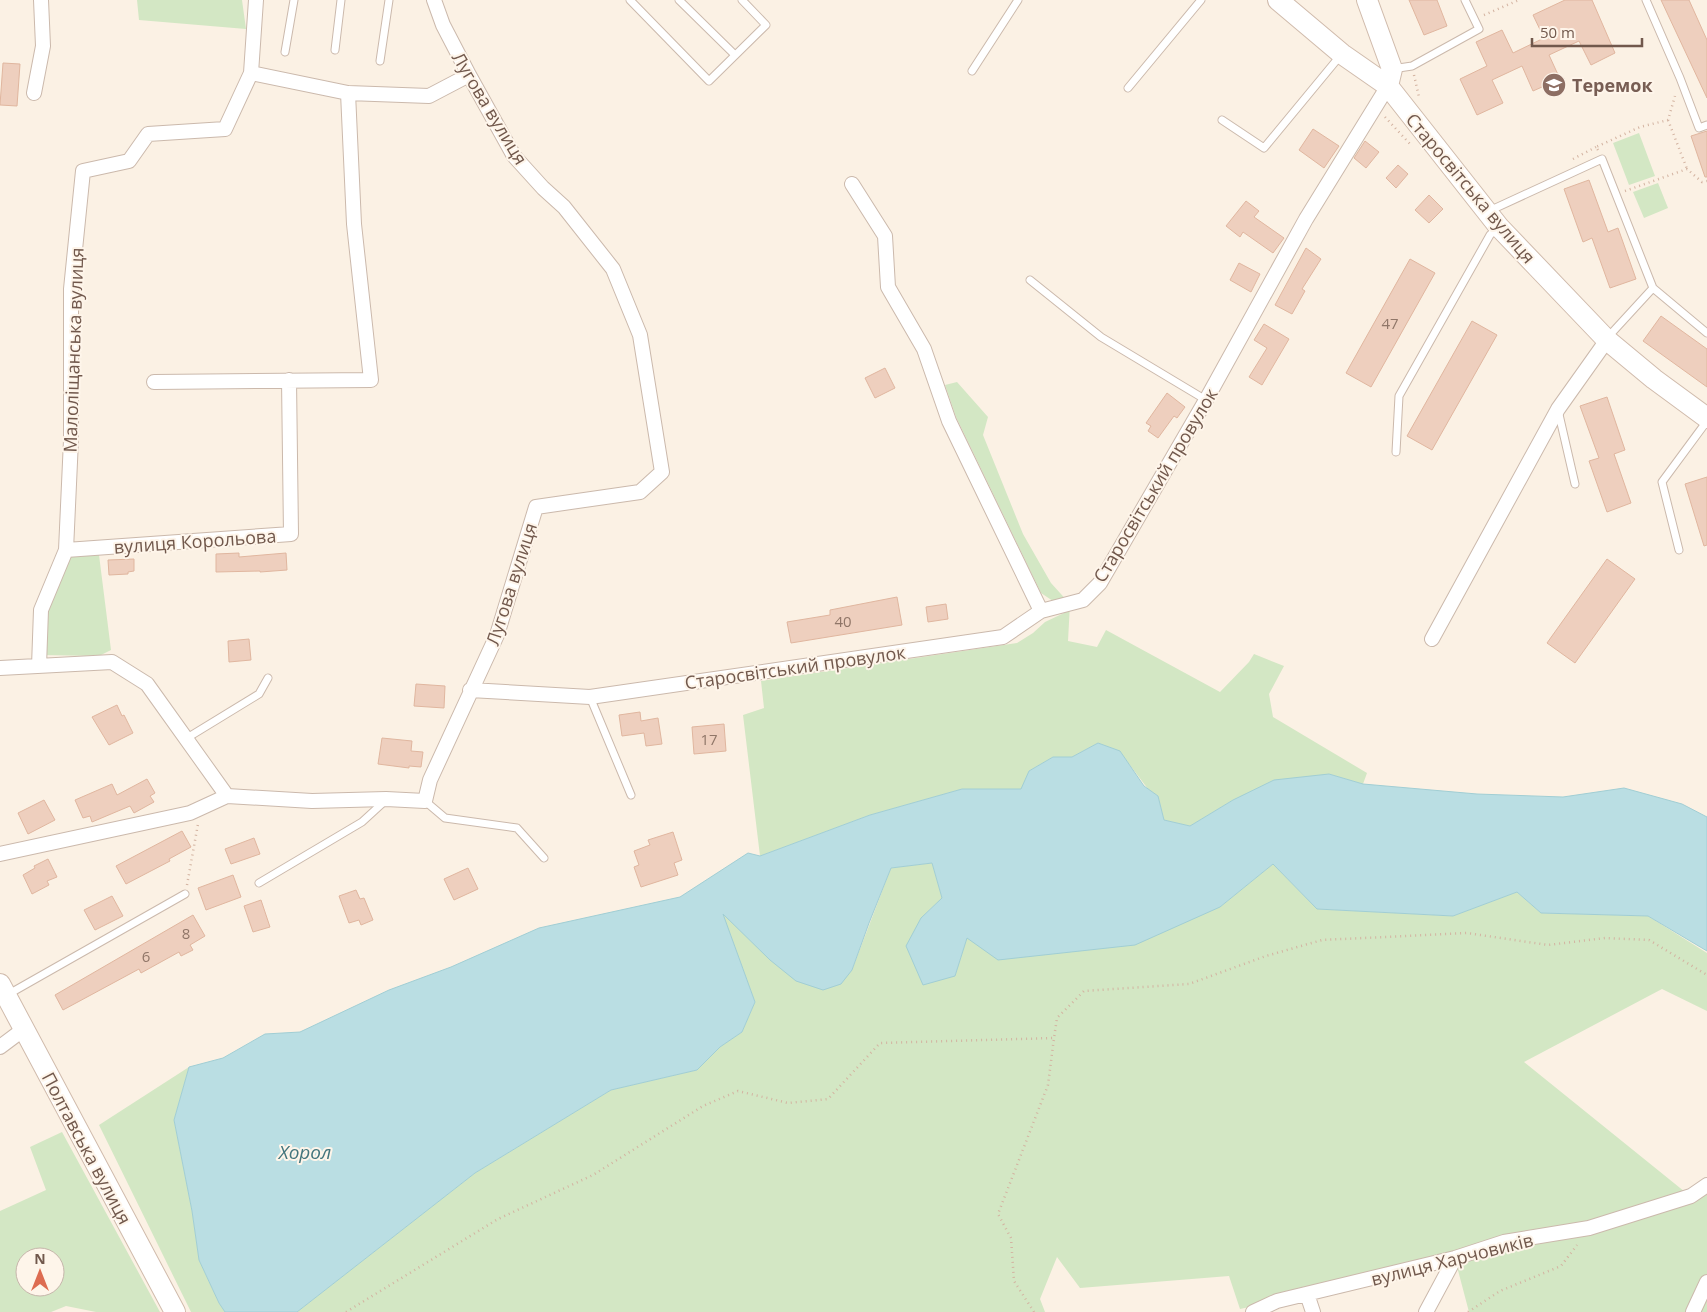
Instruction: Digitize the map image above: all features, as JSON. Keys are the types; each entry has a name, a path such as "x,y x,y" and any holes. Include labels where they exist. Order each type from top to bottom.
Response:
{"street":[{"path":"34,93 43,46 41,0"},
{"name":"Малоліщанська вулиця","path":"40,666 41,610 66,550 71,440 71,289 83,171 129,161 148,134 225,129 251,73 256,0"},
{"name":"Лугова вулиця","path":"425,801 430,780 497,634 536,507 640,492 662,472 640,335 613,269 564,208 514,156 443,25 434,0"},
{"name":"Старосвітська вулиця","path":"1278,0 1342,54 1390,78 1492,219 1607,340 1707,420"},
{"path":"1367,0 1390,78"},
{"path":"251,73 348,93 429,96 469,75"},
{"name":"Старосвітський провулок","path":"470,690 590,697 1003,637 1041,611 1083,600 1100,582 1206,400 1306,218 1390,78"},
{"path":"154,382 370,380 354,224 348,93"},
{"path":"852,184 885,236 888,288 924,349 949,421 1041,611"},
{"path":"1432,639 1558,409 1607,340"},
{"name":"вулиця Корольова","path":"66,550 291,534 289,380"},
{"path":"0,668 112,662 147,684 227,796"},
{"path":"0,854 190,813 227,796 312,801 386,799 425,801"},
{"name":"Полтавська вулиця","path":"3,989 175,1312"},
{"path":"0,1047 24,1029"},
{"name":"вулиця Харчовиків","path":"1253,1312 1278,1301 1455,1258 1504,1242 1589,1228 1691,1196 1707,1185"},
{"path":"1426,1312 1455,1258"},
{"path":"1693,1312 1707,1282"},
{"path":"1307,1294 1313,1312"}],"lane":[{"path":"285,52 294,0"},
{"path":"335,50 342,0"},
{"path":"380,61 389,0"},
{"path":"630,0 709,81 766,24 742,0"},
{"path":"679,0 735,55"},
{"path":"972,71 1018,0"},
{"path":"1128,88 1201,0"},
{"path":"1390,78 1479,29 1464,0"},
{"path":"1646,0 1680,78 1699,128 1707,125"},
{"path":"1222,120 1264,148 1342,54"},
{"path":"1396,452 1398,396 1490,235 1492,219 1499,208 1602,159 1653,288 1707,333"},
{"path":"1030,280 1101,337 1206,400"},
{"path":"1607,340 1653,288"},
{"path":"1558,409 1575,484"},
{"path":"1679,550 1662,482 1707,420"},
{"path":"187,738 259,694 268,678"},
{"path":"590,697 631,795"},
{"path":"259,883 362,822 386,799"},
{"path":"425,801 445,818 517,828 544,858"},
{"path":"3,989 185,894"}],"path":[{"path":"1474,19 1519,0"},
{"path":"1412,66 1419,100"},
{"path":"1680,78 1668,120 1687,169 1702,182 1707,181"},
{"path":"1602,159 1596,147 1640,127 1668,120"},
{"path":"1616,194 1687,169"},
{"path":"185,894 202,808"},
{"path":"1034,1312 1014,1281 1011,1238 998,1214 1048,1085 1057,1018 1084,991 1189,984 1266,956 1322,940 1467,932 1548,944 1605,938 1649,940 1707,975"},
{"path":"346,1312 498,1220 592,1175 703,1106 738,1091 788,1103 828,1099 880,1043 1054,1038"},
{"path":"1468,1312 1500,1291 1561,1266 1589,1228"}],"green space":[{"path":"137,0 242,0 246,29 139,20"},
{"path":"1639,133 1655,176 1629,185 1613,143"},
{"path":"1658,183 1668,208 1644,218 1633,192"},
{"path":"957,382 988,417 983,435 1023,534 1051,583 1070,604 1068,641 1097,647 1106,630 1220,692 1249,662 1254,654 1284,666 1269,694 1273,717 1367,773 1363,784 1329,774 1233,800 1190,826 1164,820 1158,796 1148,789 1120,752 1098,743 1072,757 1053,757 1029,771 1022,789 962,789 870,815 760,856 743,715 764,708 761,681 1017,643 1033,633 1045,622 1064,613 1062,607 1041,593 956,417 945,385"},
{"path":"98,547 111,650 99,656 40,655 41,610 66,550"},
{"path":"932,863 942,898 921,918 955,976 967,937 1220,907 1273,864 1317,909 1453,916 1517,892 1541,913 1648,916 1707,953 1707,1011 1662,989 1524,1062 1690,1196 1707,1185 1707,1312 1469,1312 1455,1259 1240,1309 1229,1276 1080,1288 1057,1257 1040,1299 1045,1312 297,1312 475,1173 611,1090 697,1070 720,1047 742,1032 755,1002 722,913 733,922 852,970 891,868"},
{"path":"189,1067 174,1120 192,1211 199,1260 225,1312 191,1312 99,1125"},
{"path":"62,1132 160,1312 96,1312 66,1306 51,1312 0,1312 0,1211 46,1190 30,1147"}],"water":[{"name":"Хорол","path":"1098,743 1120,751 1144,786 1158,796 1164,820 1190,826 1233,800 1274,780 1329,774 1363,784 1477,794 1563,797 1624,788 1682,804 1707,817 1707,951 1648,916 1541,913 1517,892 1453,916 1317,909 1273,864 1220,907 1135,945 998,960 967,938 955,976 923,985 906,946 921,918 942,898 932,863 891,868 852,970 841,984 823,990 796,981 770,960 723,914 755,1002 742,1032 720,1047 697,1070 611,1090 475,1173 297,1312 225,1312 219,1303 199,1260 192,1211 174,1120 189,1067 223,1058 265,1034 300,1032 389,990 451,967 539,928 680,897 748,853 760,856 870,815 962,789 1021,789 1029,771 1053,757 1072,757"}],"building":[{"path":"1409,0 1437,0 1447,26 1424,35"},
{"path":"1565,0 1592,0 1615,53 1591,65 1579,41 1549,55 1560,79 1533,91 1522,66 1492,80 1503,103 1477,115 1460,79 1487,66 1476,42 1502,30 1513,53 1544,38 1533,15"},
{"path":"1661,0 1689,0 1707,40 1707,98"},
{"path":"3,63 20,64 17,106 0,105"},
{"path":"1313,129 1339,146 1324,168 1299,150"},
{"path":"1707,131 1707,177 1705,177 1691,136"},
{"path":"1365,141 1379,152 1366,168 1354,158"},
{"path":"1398,165 1408,174 1396,188 1386,178"},
{"path":"1589,180 1608,232 1618,228 1636,279 1610,288 1592,238 1583,242 1564,189"},
{"path":"1429,195 1443,209 1429,223 1415,210"},
{"path":"1246,201 1259,211 1254,217 1284,238 1273,253 1243,232 1240,237 1226,226"},
{"path":"1306,248 1321,259 1302,289 1305,291 1292,314 1275,305"},
{"path":"1410,259 1435,273 1371,387 1346,373"},
{"path":"1239,263 1260,274 1251,292 1230,280"},
{"path":"1661,316 1707,349 1707,387 1643,341"},
{"path":"1472,321 1497,335 1432,450 1407,436"},
{"path":"1264,324 1289,339 1262,385 1249,377 1267,348 1254,340"},
{"path":"885,368 895,388 875,398 865,378"},
{"path":"1167,393 1185,407 1177,418 1174,416 1158,438 1148,431 1151,426 1146,423"},
{"path":"1607,397 1625,450 1614,454 1631,503 1607,512 1589,461 1599,458 1580,406"},
{"path":"1707,477 1707,545 1704,546 1685,484"},
{"path":"239,553 239,557 286,553 287,570 216,572 216,554"},
{"path":"134,559 134,571 128,572 128,574 109,575 108,560"},
{"path":"1607,559 1635,579 1575,663 1547,643"},
{"path":"897,597 902,625 791,643 787,622 830,615 830,610"},
{"path":"946,604 948,619 928,622 926,607"},
{"path":"249,639 251,660 229,662 228,641"},
{"path":"416,684 445,686 444,708 414,706"},
{"path":"117,705 133,733 109,745 92,717"},
{"path":"640,712 641,721 658,718 662,744 646,746 644,733 622,736 619,715"},
{"path":"724,724 726,751 694,754 692,727"},
{"path":"382,738 412,741 411,751 423,752 421,767 409,766 409,768 378,764"},
{"path":"147,779 155,793 150,796 154,802 134,813 130,806 92,822 90,816 83,818 75,800 112,784 117,795"},
{"path":"44,800 55,820 28,834 18,813"},
{"path":"182,831 191,847 169,859 170,861 126,884 116,866"},
{"path":"673,832 682,860 674,863 678,875 641,887 634,867 639,865 634,851 650,845 648,840"},
{"path":"254,838 260,854 231,864 225,849"},
{"path":"48,859 57,877 47,881 49,885 32,894 23,875 35,868 34,866"},
{"path":"468,868 478,889 454,900 444,879"},
{"path":"233,875 241,897 206,910 198,888"},
{"path":"356,890 360,899 364,898 373,920 361,925 359,920 349,923 339,896"},
{"path":"112,896 123,916 95,930 84,910"},
{"path":"261,900 270,927 253,932 244,906"},
{"path":"193,915 205,936 190,945 193,950 181,956 179,952 141,973 139,969 63,1010 55,995"}],"place":[{"name":"Теремок","path":"1554,85"}]}
